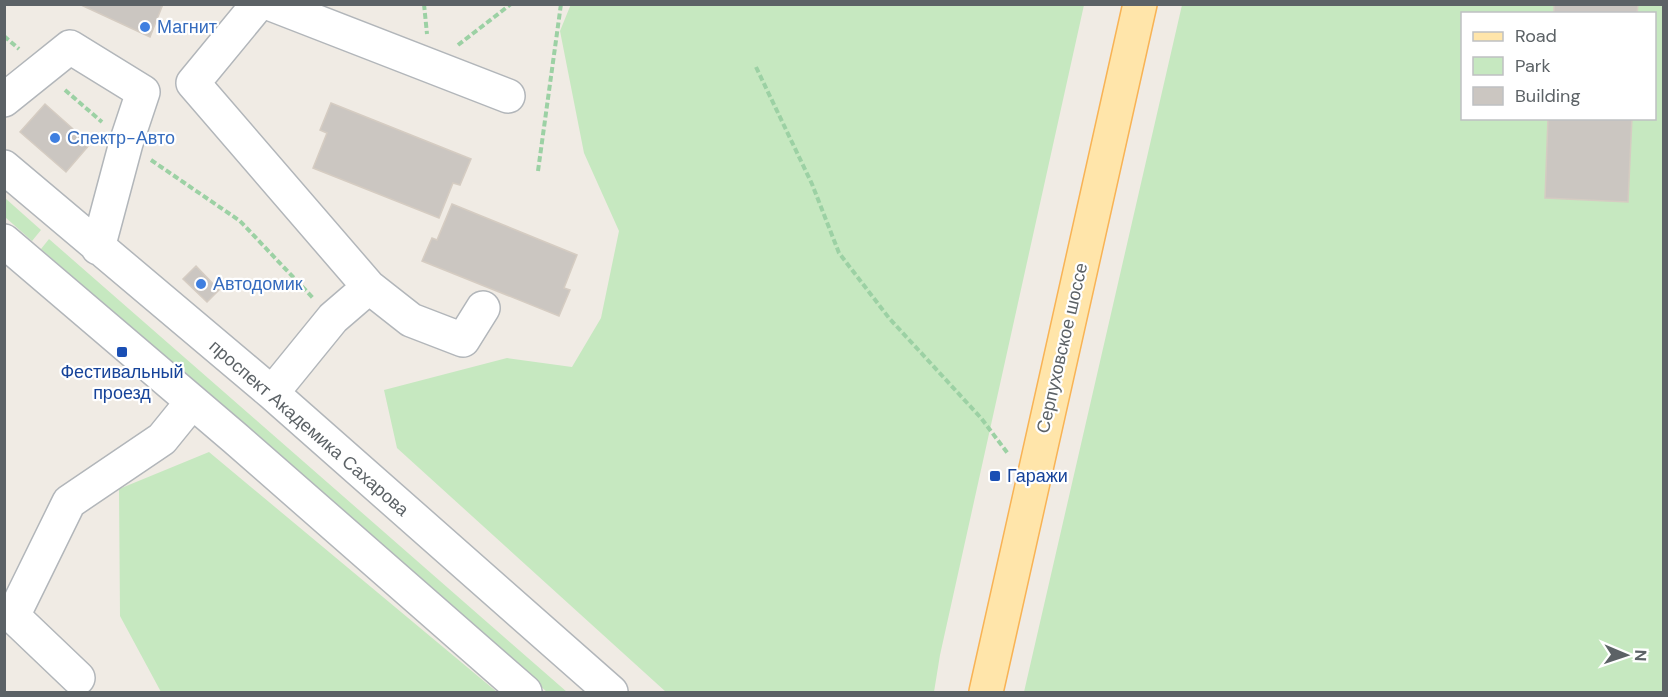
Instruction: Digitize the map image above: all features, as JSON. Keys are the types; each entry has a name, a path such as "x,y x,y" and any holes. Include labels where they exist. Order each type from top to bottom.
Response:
{"main road":[{"name":"Серпуховское шоссе","path":"986,693 1140,4"}],"street":[{"path":"4,100 70,47 143,92 193,83 258,4"},
{"path":"271,4 508,96"},
{"path":"193,83 369,287 411,320 463,340 483,308"},
{"path":"98,248 126,143 143,92"},
{"name":"проспект Академика Сахарова","path":"4,167 272,393 611,693"},
{"path":"4,241 525,693"},
{"path":"272,393 333,318 369,287"},
{"path":"78,678 13,616 69,502 162,439 192,402"}],"path":[{"path":"424,4 431,66"},
{"path":"431,66 511,4"},
{"path":"538,171 561,4"},
{"path":"4,36 126,143 240,221 333,318"},
{"path":"756,67 812,184 839,253 889,318 981,418 1031,484"}],"green space":[{"path":"571,4 1084,5 940,655 934,692 666,692 397,448 384,390 507,358 572,367 601,318 619,231 584,153 560,31"},
{"path":"1182,5 1663,5 1663,692 1024,692"},
{"path":"5,198 41,230 32,241 5,217"},
{"path":"49,239 567,692 547,692 41,249"},
{"path":"209,452 497,692 161,692 120,616 119,489"}],"building":[{"path":"79,4 163,4 150,37"},
{"path":"1554,4 1638,4 1637,12 1554,12"},
{"path":"331,103 471,159 460,185 453,183 439,218 313,168 327,133 320,130"},
{"name":"Спектр-Авто","path":"45,104 90,144 66,172 20,132"},
{"path":"1548,120 1632,120 1628,202 1545,198"},
{"path":"452,204 577,255 564,288 570,290 559,316 422,261 432,238 437,240"},
{"name":"Автодомик","path":"196,266 219,290 207,302 183,279"}],"place":[{"name":"Магнит","path":"145,27"},
{"name":"Спектр-Авто","path":"55,138"},
{"name":"Автодомик","path":"201,284"},
{"name":"Фестивальный проезд","path":"122,352"},
{"name":"Гаражи","path":"995,476"}]}
